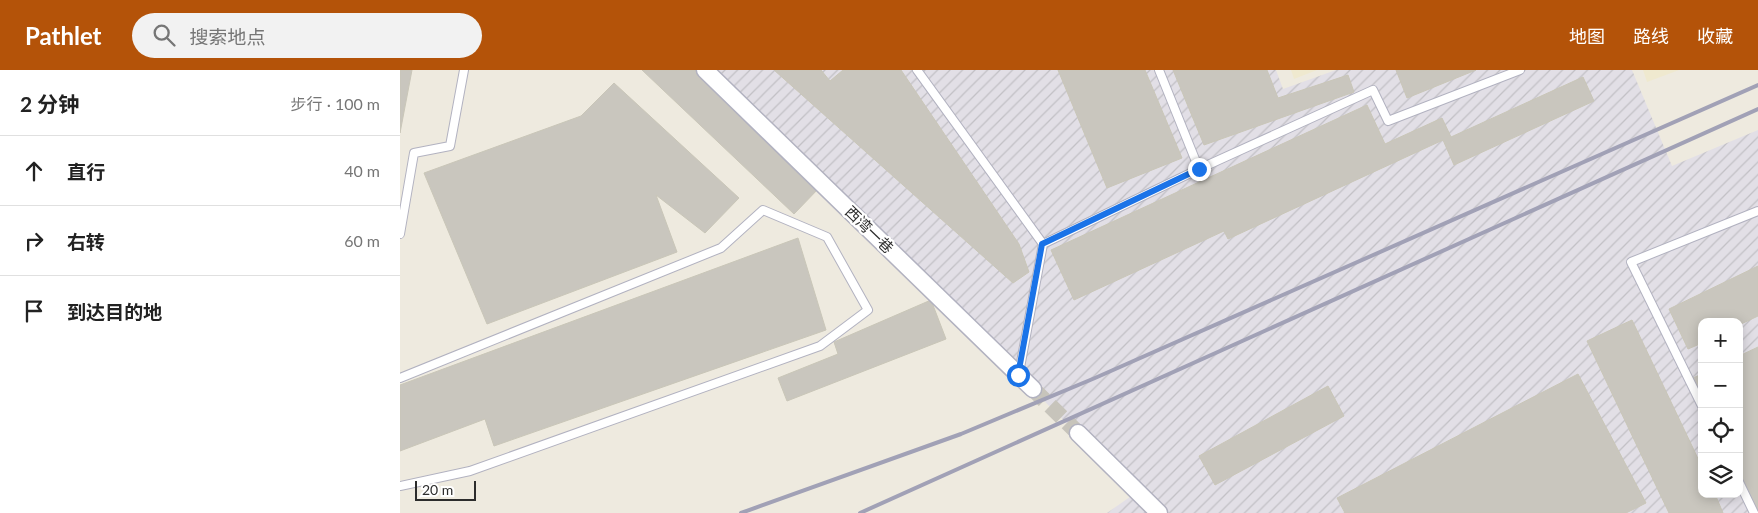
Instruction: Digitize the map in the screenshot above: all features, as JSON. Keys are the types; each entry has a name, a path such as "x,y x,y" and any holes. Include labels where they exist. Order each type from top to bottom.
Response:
{"street":[{"name":"西湾一巷","path":"706,70 1033,389"},
{"path":"1078,434 1159,513"}],"lane":[{"path":"400,234 414,153 450,146 464,70"},
{"path":"917,70 1042,244 1018,375"},
{"path":"1159,70 1199,169"},
{"path":"1042,244 1199,169 1373,90 1388,121 1520,70"},
{"path":"400,378 721,248 763,210 827,237 868,310 820,346 470,471 400,486"},
{"path":"1698,398 1632,262 1758,211"},
{"path":"1743,490 1754,513"}],"shaded area":[{"path":"706,70 1276,70 1283,89 1336,70 1632,70 1672,166 1758,130 1758,513 1107,513 1137,492"},
{"path":"1291,70 1317,70 1294,79"},
{"path":"1643,70 1679,70 1647,82"}],"building":[{"path":"400,70 412,70 400,133"},
{"path":"642,70 697,70 820,187 794,214"},
{"path":"774,70 821,70 830,81 843,70 901,70 1019,244 1029,272 1013,283"},
{"path":"1058,70 1145,70 1182,158 1107,188"},
{"path":"1173,70 1267,70 1278,98 1348,75 1354,92 1204,145"},
{"path":"1396,70 1476,70 1407,98"},
{"path":"1583,77 1594,101 1454,165 1443,140 1228,239 1224,231 1074,300 1051,250 1367,105 1385,144 1442,118 1451,137"},
{"path":"614,83 739,198 705,233 656,195 677,252 487,324 424,173 581,116"},
{"path":"798,238 826,330 494,446 485,419 400,451 400,385"},
{"path":"1758,266 1758,316 1743,323 1743,318 1698,318 1698,345 1688,349 1669,309"},
{"path":"931,300 946,339 787,401 778,378 838,354 834,342"},
{"path":"1632,320 1698,459 1698,498 1717,498 1723,513 1669,513 1587,341"},
{"path":"1758,347 1758,513 1743,482 1743,354"},
{"path":"1578,374 1646,503 1626,513 1345,513 1337,498"},
{"path":"1698,376 1698,388 1693,378"},
{"path":"1328,386 1344,416 1215,485 1199,456"}],"tunnel":[{"path":"1033,389 1078,433"}],"railway":[{"path":"741,513 961,434 1095,378 1758,85"},
{"path":"860,513 1758,109"}],"route":[{"path":"1018,375 1042,244 1199,169"}]}
